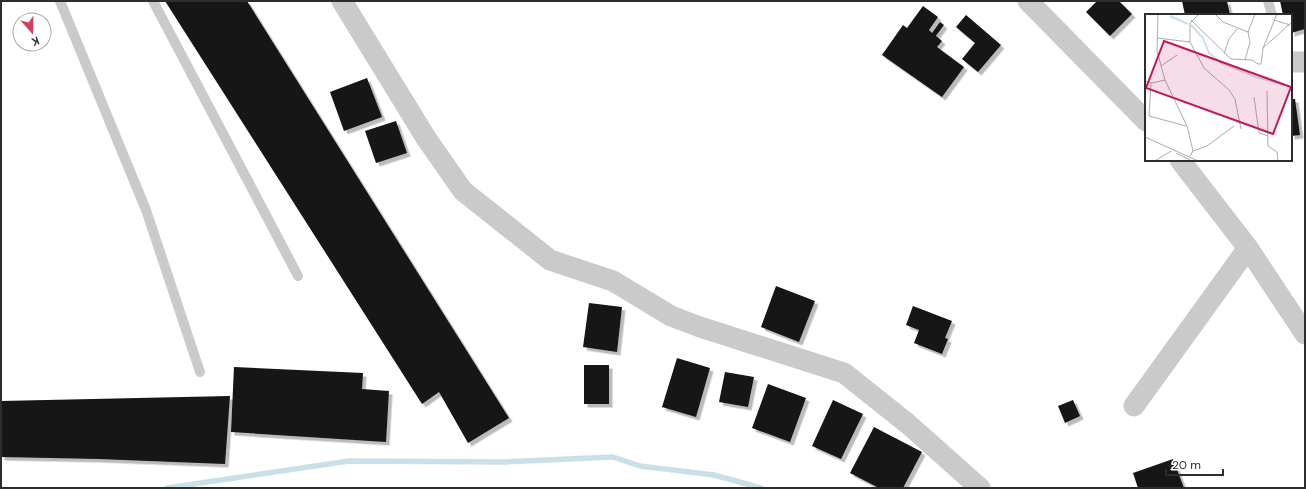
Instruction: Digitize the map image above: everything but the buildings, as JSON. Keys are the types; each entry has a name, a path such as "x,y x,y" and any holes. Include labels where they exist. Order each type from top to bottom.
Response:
{"street":[{"path":"342,1 426,138 463,191 550,260 613,281 671,316 707,330 844,373 908,424 980,488"},
{"path":"1028,1 1145,120"},
{"path":"1292,62 1305,62"},
{"path":"1181,161 1248,248 1305,334"},
{"path":"1134,406 1248,248"}],"lane":[{"path":"60,1 146,210 200,372"},
{"path":"153,1 298,276"},
{"path":"1268,1 1272,14"}],"waterway":[{"path":"167,488 349,461 505,462 613,457 640,466 714,475 761,488"}]}
